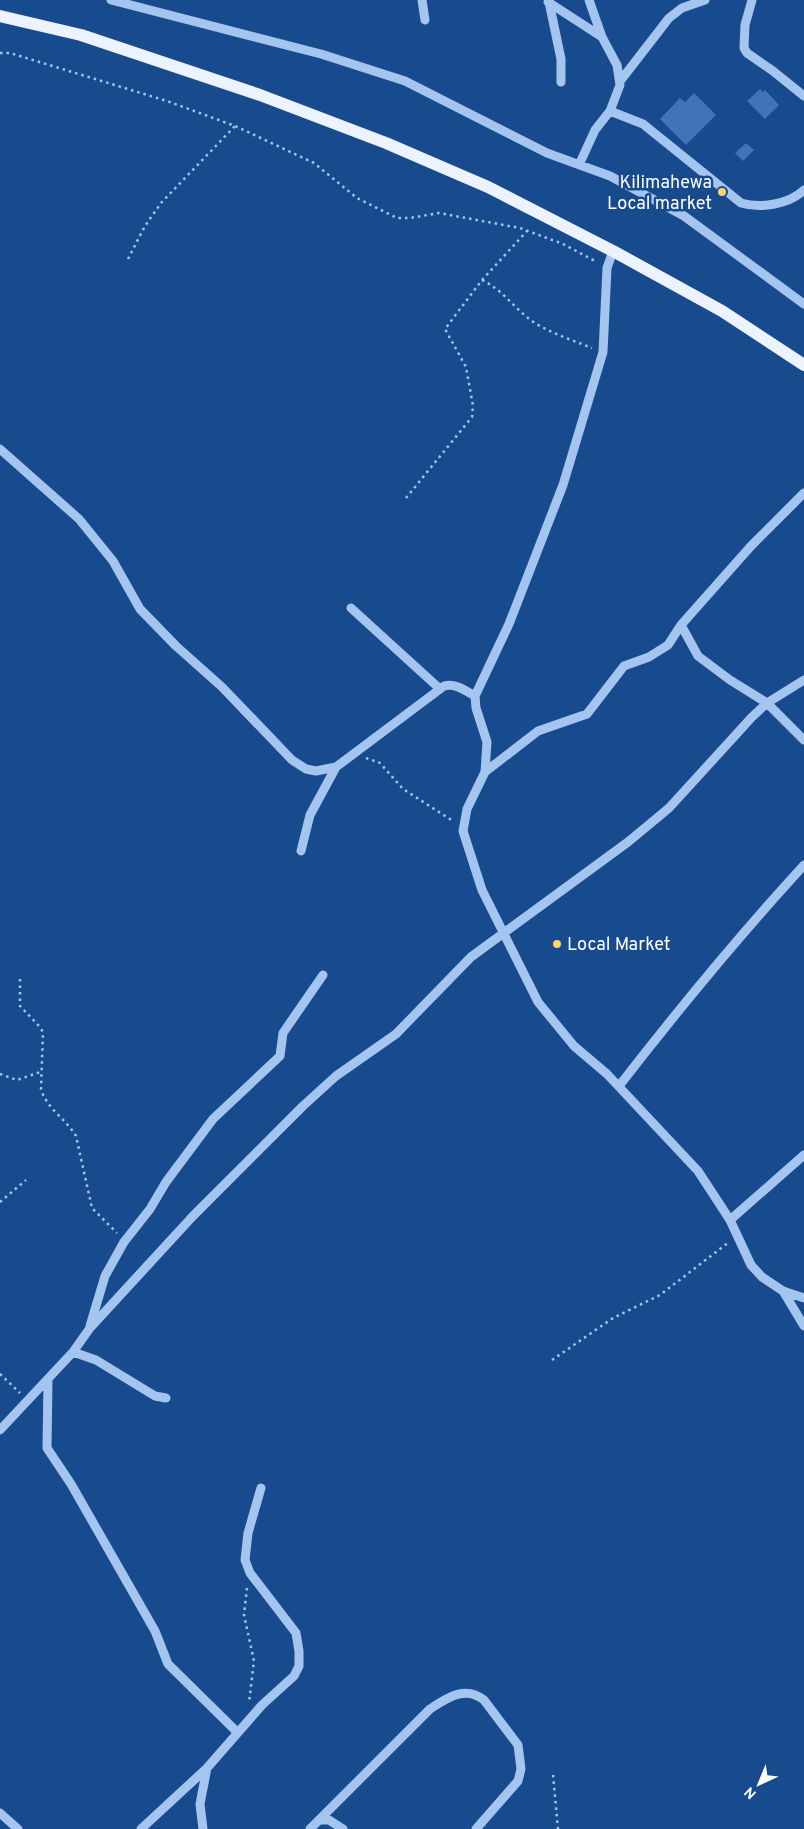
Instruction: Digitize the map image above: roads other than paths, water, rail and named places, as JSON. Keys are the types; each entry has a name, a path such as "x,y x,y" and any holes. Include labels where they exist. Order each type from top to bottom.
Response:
{"main road":[{"path":"0,16 81,35 260,96 386,143 488,187 613,251 722,311 804,365"}],"street":[{"path":"112,0 322,54 405,81 548,152 610,176 684,216 804,304"},
{"path":"422,0 424,20"},
{"path":"589,0 602,37 617,65 621,80"},
{"path":"579,165 595,130 610,111 621,80 669,18 682,8 705,0"},
{"path":"752,0 745,25 744,48 747,53 773,70 804,96"},
{"path":"547,1 602,37"},
{"path":"547,1 561,60 561,82"},
{"path":"610,111 643,124 741,203 748,205 785,202 796,198 804,190"},
{"path":"613,251 607,268 603,352 550,521 509,624 475,696 476,708 487,742 485,772 467,809 463,828 482,890 538,1002 574,1046 619,1086 698,1171 730,1220 752,1265 768,1282 783,1291 804,1298"},
{"path":"0,449 79,519 113,561 140,609 176,646 222,687 292,760 306,769 316,771 336,768"},
{"path":"485,772 538,731 587,714 618,671 631,662 649,658 668,645 751,546 804,493"},
{"path":"351,608 440,689"},
{"path":"682,626 698,656 730,680 767,703 804,740"},
{"path":"0,1430 48,1380 73,1352 90,1328 193,1216 303,1106 336,1076 396,1034 471,956 628,842 669,808 728,740 767,703 804,680"},
{"path":"301,851 310,815 336,768 347,758 440,689 449,685 463,688 475,696"},
{"path":"619,1086 708,974 804,865"},
{"path":"90,1328 105,1276 124,1242 150,1209 166,1182 213,1118 280,1056 283,1033 323,975"},
{"path":"730,1220 804,1155"},
{"path":"783,1291 804,1326"},
{"path":"73,1352 96,1360 155,1396 166,1398"},
{"path":"48,1380 47,1448 71,1484 156,1631 168,1664 237,1732"},
{"path":"141,1829 206,1768 246,1722 294,1676 299,1666 296,1633 250,1573 245,1560 248,1533 261,1488"},
{"path":"310,1829 430,1709 452,1695 466,1692 477,1694 484,1700 518,1745 520,1770 518,1781 476,1829"},
{"path":"203,1829 200,1804 206,1768"},
{"path":"0,1813 18,1829"},
{"path":"319,1820 329,1820 343,1829"}],"place":[{"name":"Kilimahewa Local market","path":"722,192"},
{"name":"Local Market","path":"557,944"}]}
